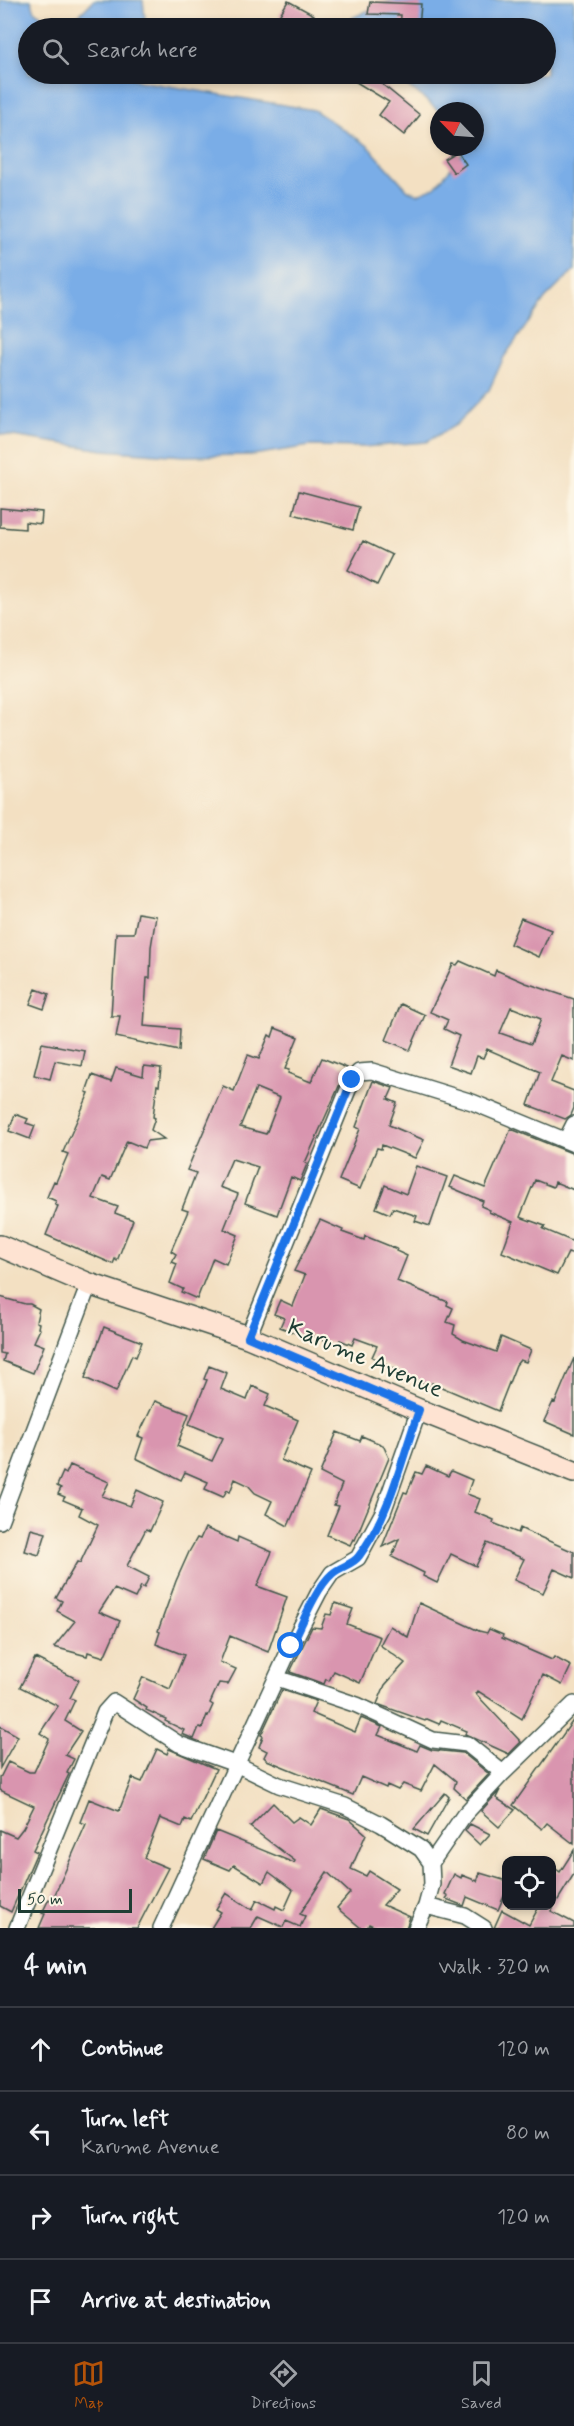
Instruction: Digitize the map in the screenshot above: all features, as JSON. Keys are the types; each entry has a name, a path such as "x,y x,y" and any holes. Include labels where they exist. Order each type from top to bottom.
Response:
{"main road":[{"name":"Karume Avenue","path":"0,1246 89,1284 248,1337 419,1410 574,1472"}],"street":[{"path":"248,1337 352,1080 359,1071 372,1071 472,1102 570,1142 574,1125"},
{"path":"0,1521 89,1284"},
{"path":"161,1928 319,1592 332,1573 358,1558 383,1512 419,1410"},
{"path":"277,1678 357,1705 433,1740 467,1744 503,1773"},
{"path":"17,1928 105,1712 114,1702 179,1744 237,1765 279,1785 345,1806 381,1824 421,1849 431,1863 432,1884 426,1906 416,1928"},
{"path":"431,1863 464,1815 503,1773 574,1704"},
{"path":"426,1906 465,1916 484,1928"}],"water":[{"path":"0,0 31,0 35,11 46,18 18,18 18,84 157,84 314,110 367,145 408,190 418,194 435,187 461,156 484,156 484,102 430,104 404,84 556,84 556,18 352,18 384,3 397,0 574,0 574,270 545,299 504,357 489,390 456,425 426,442 363,447 310,446 253,455 184,456 103,450 0,434"},
{"path":"94,0 143,0 145,18 64,18 79,15"}],"building":[{"path":"288,1 314,15 312,18 279,16"},
{"path":"370,2 421,4 420,18 368,14"},
{"path":"359,84 382,84 420,115 404,135 379,115 389,102"},
{"path":"449,156 460,156 466,164 454,173 444,159"},
{"path":"299,491 359,507 353,530 293,514"},
{"path":"0,508 42,512 41,524 25,522 25,529 0,527"},
{"path":"363,541 392,555 377,585 348,570"},
{"path":"138,913 156,916 151,947 150,978 147,978 144,1026 180,1029 179,1051 116,1037 120,1016 111,1016 116,933 134,933"},
{"path":"521,918 551,930 539,957 510,944"},
{"path":"460,961 494,976 496,970 574,999 574,1061 562,1056 551,1082 574,1091 574,1108 571,1115 565,1119 528,1105 540,1072 487,1049 483,1058 477,1056 471,1073 448,1065 459,1036 444,1029 448,1020 430,1012 453,964 457,965","holes":["511,1007 541,1019 531,1044 500,1033"]},
{"path":"36,989 49,994 44,1009 30,1004"},
{"path":"401,1004 425,1015 410,1050 386,1040"},
{"path":"275,1028 298,1037 285,1069 289,1070 288,1073 311,1082 322,1058 347,1068 305,1163 307,1164 300,1181 291,1177 277,1215 245,1203 258,1167 232,1159 220,1187 238,1194 224,1229 238,1235 226,1264 213,1258 197,1299 181,1292 183,1289 170,1283 177,1264 172,1262 176,1254 171,1251 188,1211 182,1209 196,1173 187,1170 223,1086 234,1091 248,1055 259,1059 269,1035 272,1037","holes":["256,1088 280,1098 266,1134 240,1127"]},
{"path":"42,1043 85,1051 82,1066 55,1061 50,1079 34,1075"},
{"path":"144,1066 161,1068 153,1117 155,1118 151,1130 164,1139 147,1141 144,1148 127,1141 110,1180 102,1177 93,1198 118,1207 115,1213 133,1220 117,1261 115,1259 113,1264 46,1235 58,1206 55,1205 56,1201 47,1197 68,1154 63,1152 89,1093 86,1092 92,1075 111,1082 116,1068 143,1076"},
{"path":"373,1081 393,1088 388,1099 397,1103 389,1125 424,1140 415,1158 382,1145 381,1149 377,1148 360,1189 339,1180 360,1129 356,1127"},
{"path":"15,1114 28,1119 26,1123 35,1126 30,1139 9,1131"},
{"path":"511,1129 574,1154 574,1190 555,1182 553,1187 535,1180 520,1217 545,1226 543,1229 574,1242 574,1255 568,1253 557,1275 502,1252 513,1222 489,1212 490,1210 481,1206 483,1201 450,1187 455,1176 485,1188"},
{"path":"416,1166 447,1177 430,1226 415,1221 417,1216 393,1208 390,1214 376,1208 385,1185 406,1194"},
{"path":"320,1220 343,1230 342,1232 364,1240 365,1236 397,1249 396,1251 407,1256 397,1281 448,1302 447,1305 453,1308 447,1322 455,1325 453,1334 496,1352 501,1337 531,1350 526,1362 520,1360 516,1365 498,1411 432,1383 431,1386 402,1376 402,1372 372,1357 377,1346 355,1338 352,1345 340,1340 338,1345 307,1334 306,1337 280,1327 284,1318 274,1314 280,1300 293,1306 305,1275 294,1271"},
{"path":"0,1297 30,1304 39,1309 36,1322 39,1323 38,1328 40,1329 34,1342 44,1346 33,1373 3,1361 5,1354 0,1353"},
{"path":"104,1327 142,1342 136,1357 132,1355 116,1392 85,1378"},
{"path":"574,1358 574,1434 544,1421 553,1402 555,1403"},
{"path":"209,1366 227,1373 221,1389 247,1400 252,1386 270,1394 265,1406 298,1420 281,1460 311,1473 288,1526 266,1514 272,1501 255,1493 248,1485 235,1479 230,1492 227,1490 223,1497 205,1489 208,1482 185,1472 181,1480 136,1458 143,1438 138,1436 155,1401 189,1414 177,1446 212,1461 223,1438 189,1424 207,1380 204,1379"},
{"path":"337,1432 360,1441 362,1436 383,1445 389,1458 355,1540 353,1539 350,1545 327,1535 339,1506 334,1505 342,1484 320,1473"},
{"path":"70,1465 109,1482 102,1496 130,1506 137,1490 163,1502 150,1531 146,1529 127,1566 149,1577 144,1588 141,1586 135,1598 114,1589 99,1612 120,1621 104,1657 88,1652 87,1656 54,1647 75,1621 57,1611 62,1601 56,1598 77,1562 80,1563 98,1525 79,1515 82,1508 63,1500 65,1497 58,1494 61,1488 57,1486 63,1472 66,1474"},
{"path":"426,1466 448,1476 451,1471 472,1480 467,1494 480,1499 475,1512 494,1520 493,1523 518,1533 520,1528 574,1552 574,1578 554,1569 543,1593 514,1580 524,1559 487,1543 476,1566 451,1554 437,1583 423,1576 424,1573 392,1557 399,1539 382,1547 404,1492 407,1493 416,1472 422,1474"},
{"path":"205,1528 237,1542 238,1537 272,1552 257,1586 287,1597 268,1652 230,1636 220,1662 236,1669 228,1684 219,1683 210,1703 213,1705 194,1739 182,1734 184,1730 146,1710 147,1708 133,1699 143,1677 170,1689 184,1655 156,1644 160,1632 158,1631 189,1552 197,1538 200,1539"},
{"path":"31,1529 46,1533 39,1555 25,1551"},
{"path":"335,1603 353,1609 347,1624 380,1637 360,1683 334,1671 329,1681 326,1679 324,1684 290,1672 312,1627 321,1628 326,1614 331,1615"},
{"path":"419,1603 479,1631 487,1633 489,1629 503,1635 502,1638 552,1660 554,1657 571,1666 562,1685 543,1675 522,1719 478,1691 476,1694 521,1742 509,1754 441,1720 439,1724 427,1719 425,1721 377,1704 385,1685 405,1663 380,1645 390,1626 408,1637"},
{"path":"35,1658 79,1680 70,1698 75,1700 65,1721 81,1731 65,1755 74,1759 67,1773 69,1774 33,1850 37,1852 11,1912 0,1906 0,1830 16,1837 34,1806 0,1790 0,1778 8,1762 34,1772 49,1739 40,1733 58,1706 20,1687"},
{"path":"282,1690 316,1701 311,1713 355,1732 361,1718 382,1727 378,1735 417,1751 420,1745 432,1750 463,1753 489,1774 466,1799 454,1788 456,1781 435,1764 421,1791 403,1784 398,1790 387,1785 386,1788 361,1777 353,1795 264,1757 267,1751 259,1747 263,1736 261,1735"},
{"path":"574,1719 574,1844 547,1823 542,1829 513,1805"},
{"path":"0,1726 18,1736 0,1768"},
{"path":"157,1749 167,1754 169,1749 216,1769 191,1822 185,1819 182,1827 160,1818 144,1858 168,1868 137,1928 39,1928 45,1914 42,1913 49,1899 52,1901 86,1824 80,1822 89,1799 119,1811 132,1778 142,1782"},
{"path":"500,1790 496,1798 515,1810 499,1827 481,1811"},
{"path":"445,1793 449,1797 427,1836 414,1829"},
{"path":"273,1803 292,1822 299,1817 311,1825 321,1809 349,1819 366,1834 351,1869 366,1876 369,1871 397,1889 383,1905 410,1917 406,1928 378,1928 369,1924 367,1928 361,1928 337,1908 350,1893 327,1872 300,1914 305,1916 300,1927 286,1921 283,1927 258,1916 251,1928 211,1928 221,1912 216,1909 226,1893 252,1910 257,1900 275,1909 276,1906 284,1910 293,1890 269,1872 263,1883 234,1865 230,1870 204,1859 216,1831 294,1863 295,1861 250,1827"},
{"path":"470,1824 490,1834 480,1845 465,1831"},
{"path":"574,1850 574,1874 556,1903 556,1869 560,1872"},
{"path":"480,1873 502,1880 502,1901 498,1910 467,1897 464,1906 446,1899 448,1896 445,1894 454,1874 477,1881"},
{"path":"502,1910 529,1925 537,1910 552,1910 574,1923 574,1928 494,1928"}],"route":[{"path":"291,1646 319,1592 332,1573 358,1558 374,1529 383,1512 419,1410 248,1337 352,1080"}]}
